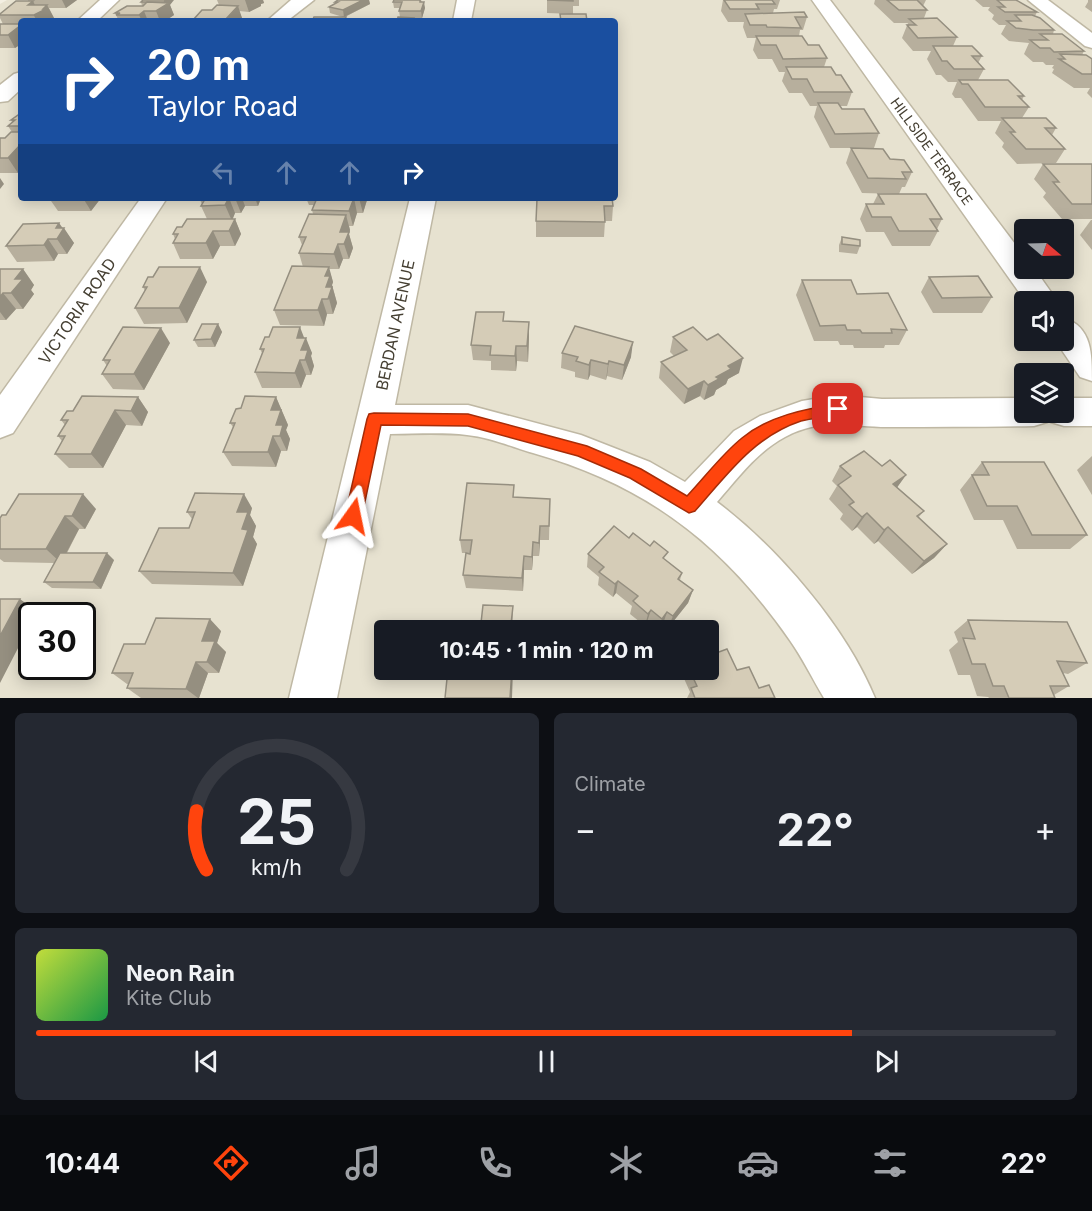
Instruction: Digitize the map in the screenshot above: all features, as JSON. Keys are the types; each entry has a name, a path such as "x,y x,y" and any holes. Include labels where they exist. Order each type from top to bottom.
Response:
{"street":[{"path":"89,18 110,0"},
{"path":"279,18 293,6 305,0"},
{"path":"463,18 466,0"},
{"name":"HILLSIDE TERRACE","path":"821,0 1035,291"},
{"path":"1037,0 1092,42"},
{"path":"0,96 18,81"},
{"name":"VICTORIA ROAD","path":"0,423 152,201"},
{"name":"BERDAN AVENUE","path":"313,698 422,201"},
{"path":"1074,343 1092,368"},
{"path":"689,506 747,442 773,426 802,415 838,409 882,414 1014,412"},
{"path":"1074,412 1092,412"},
{"path":"374,419 468,420 581,451 636,474 711,522 762,570 806,624 851,698"}],"shaded area":[{"path":"7,0 1092,0 1092,698 0,698 0,4"}],"building":[{"path":"143,0 166,0 164,2 141,2"},
{"path":"338,0 363,0 343,10 329,7"},
{"path":"394,0 424,2 421,11 399,11 402,2 393,2"},
{"path":"724,0 772,0 775,4 756,4 759,9 730,9"},
{"path":"887,0 917,0 927,10 899,10"},
{"path":"997,0 1016,0 1037,12 1005,12 998,7 1005,7"},
{"path":"16,1 33,1 28,5 47,5 43,9 46,9 34,15 0,15"},
{"path":"147,2 169,3 156,11 144,11 139,15 116,15 120,13 115,13 127,6 143,6"},
{"path":"217,5 238,6 227,18 195,18 202,10 212,10"},
{"path":"804,12 807,17 795,17 801,28 750,25 745,14"},
{"path":"560,14 586,14 587,18 561,18"},
{"path":"1015,15 1032,15 1040,18 1054,30 1016,28 1007,21 1021,21"},
{"path":"314,17 346,17 346,18"},
{"path":"937,18 957,37 918,38 907,25 916,25 909,19"},
{"path":"0,24 18,24 18,27 8,35 0,35"},
{"path":"1040,34 1062,34 1084,51 1054,52 1050,48 1040,48 1030,40 1048,40"},
{"path":"756,36 802,36 808,45 819,45 827,58 783,59 776,45 761,45"},
{"path":"933,46 972,46 982,56 972,56 984,69 954,69 947,61 942,61"},
{"path":"1060,54 1086,55 1092,59 1092,74 1082,74 1059,59 1065,59"},
{"path":"786,67 831,67 836,75 841,75 852,92 814,92 807,79 792,79"},
{"path":"959,80 1008,80 1024,96 1018,96 1029,107 985,107 968,84 962,84"},
{"path":"818,103 838,103 842,109 864,109 879,133 835,134"},
{"path":"18,115 18,126 8,126 15,120 11,120"},
{"path":"1002,118 1046,118 1056,128 1045,128 1065,149 1026,149 1010,132 1015,132"},
{"path":"11,132 18,132 18,147 8,158 0,158 0,138 5,138"},
{"path":"851,148 883,149 890,159 904,160 912,172 902,172 906,179 868,178"},
{"path":"1043,164 1092,164 1092,204 1072,204 1053,182 1059,182"},
{"path":"878,194 926,194 942,219 930,219 938,231 899,231 891,217 872,217 866,204 884,204"},
{"path":"204,201 227,201 225,205 201,206"},
{"path":"316,201 353,201 349,211 312,210"},
{"path":"537,201 612,201 613,206 604,206 605,222 536,221"},
{"path":"309,214 346,215 340,232 349,232 344,244 338,244 334,254 299,253 306,237 299,237"},
{"path":"187,219 235,219 229,231 213,231 206,243 173,243 178,234 173,234 177,227 182,227"},
{"path":"59,223 56,228 64,228 57,239 48,239 44,245 6,246 23,224"},
{"path":"842,237 860,240 860,246 842,244"},
{"path":"292,266 329,267 325,276 330,276 326,287 332,287 328,299 322,299 318,310 274,310"},
{"path":"159,267 200,267 179,308 135,308 147,287 143,287 148,277 153,277"},
{"path":"0,269 23,269 15,279 23,279 11,293 3,293 0,297"},
{"path":"978,276 992,297 942,298 929,277"},
{"path":"802,280 851,280 857,294 888,293 907,330 891,329 892,333 862,333 860,330 847,330 845,325 820,326"},
{"path":"476,312 504,312 503,321 529,322 527,346 516,346 515,356 490,355 491,346 471,345"},
{"path":"202,324 218,324 211,339 194,340"},
{"path":"575,326 633,342 624,365 591,360 589,365 576,361 578,357 562,353"},
{"path":"123,327 161,328 134,374 102,374 110,360 103,360"},
{"path":"273,327 300,327 297,338 306,338 301,350 308,350 305,360 300,360 295,373 255,372 264,349 260,349 265,337 269,337"},
{"path":"693,327 707,340 718,334 743,358 728,366 731,369 716,377 719,379 708,385 704,381 688,389 661,362 687,350 673,337"},
{"path":"82,396 138,397 131,411 115,410 91,454 55,454 65,436 58,436 68,420 61,420 67,411 73,411"},
{"path":"245,396 276,397 271,410 281,410 276,425 283,425 280,436 273,436 268,452 223,452 235,423 230,423 236,409 241,408"},
{"path":"864,451 882,466 890,460 906,475 893,484 924,511 917,516 947,544 924,561 888,527 884,530 867,513 862,517 849,505 854,502 838,485 851,476 840,466"},
{"path":"982,462 1044,462 1087,535 1032,535 1017,506 987,506 972,475 989,475"},
{"path":"467,483 514,485 513,497 550,499 549,526 540,526 539,543 533,542 532,557 524,556 522,578 463,575 466,553 470,554 472,540 460,540"},
{"path":"195,493 244,494 237,512 248,512 242,529 248,530 233,573 139,571 159,528 189,528 195,512 187,512"},
{"path":"19,494 83,494 72,516 65,516 46,549 0,549 0,518 6,515"},
{"path":"614,526 629,538 633,533 650,546 654,541 668,552 663,558 682,573 678,579 693,590 673,616 667,612 662,619 651,610 648,614 633,601 638,596 618,581 615,584 599,572 604,567 588,554"},
{"path":"60,553 107,553 93,582 44,582"},
{"path":"0,599 20,599 18,602 0,636"},
{"path":"483,605 513,606 511,620 481,620"},
{"path":"156,618 210,619 202,641 215,641 207,662 196,662 186,689 127,688 133,673 112,673 124,644 145,644"},
{"path":"968,620 1067,622 1087,663 1057,661 1069,686 1050,686 1055,698 1009,698 1004,686 993,686 985,664 972,664 963,638 975,639"},
{"path":"727,649 737,670 749,667 759,688 769,685 775,698 695,698 691,688 697,686 694,680 719,680 719,652"},
{"path":"447,680 511,680 510,698 445,698"}],"route":[{"path":"353,516 374,419 468,420 581,451 636,474 689,506 747,442 773,426 802,415 838,409"}]}
